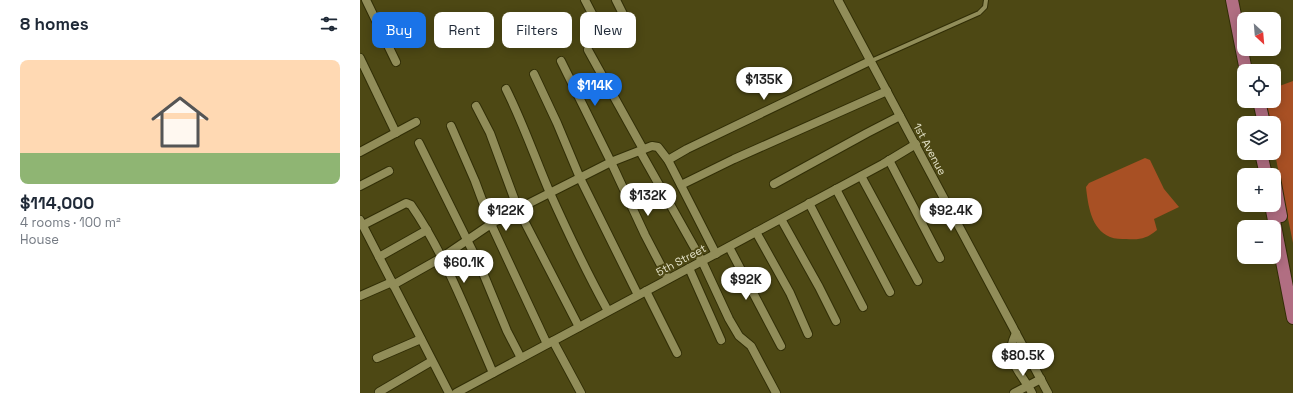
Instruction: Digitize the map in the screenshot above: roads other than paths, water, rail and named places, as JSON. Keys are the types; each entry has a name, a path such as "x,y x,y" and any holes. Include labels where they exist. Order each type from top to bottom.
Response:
{"main road":[{"path":"1232,0 1245,64"},
{"path":"1240,0 1242,12"},
{"path":"1272,212 1293,318"},
{"path":"1281,212 1293,277"}],"street":[{"path":"366,0 396,62"},
{"path":"585,0 591,12"},
{"path":"616,0 622,12"},
{"name":"1st Avenue","path":"838,0 1048,393"},
{"path":"588,50 702,261 729,319 739,336 751,346 776,393"},
{"path":"360,58 396,133"},
{"path":"561,61 612,162 645,235 668,279"},
{"path":"668,160 687,149 870,61"},
{"path":"534,74 557,123 580,178 642,293 677,354"},
{"path":"506,89 521,119 550,192 585,269 608,311"},
{"path":"681,185 734,159 887,92"},
{"path":"476,106 490,133 518,209 579,327"},
{"path":"774,184 900,116"},
{"path":"360,152 416,122"},
{"path":"451,126 475,181 491,224 550,342 581,393"},
{"path":"419,143 468,240 507,331 521,358"},
{"name":"5th Street","path":"456,393 861,176 916,144"},
{"path":"360,296 392,283 441,258 491,224 550,192 612,162 652,146 658,148 668,160 716,254"},
{"path":"889,160 940,258"},
{"path":"360,186 389,171"},
{"path":"861,176 918,281"},
{"path":"836,189 890,292"},
{"path":"449,393 361,222 408,203 412,206 427,230 441,258 493,373"},
{"path":"809,203 863,307"},
{"path":"781,219 819,287 836,322"},
{"path":"379,257 427,230"},
{"path":"756,232 790,293 808,334"},
{"path":"729,247 781,346"},
{"path":"689,268 721,340"},
{"path":"1016,333 1011,348 1012,355 1019,373 1030,389"},
{"path":"377,358 421,339"},
{"path":"379,392 432,361"},
{"path":"1014,393 1030,389 1041,379"}],"lane":[{"path":"870,61 979,13 985,7 986,0"}]}
